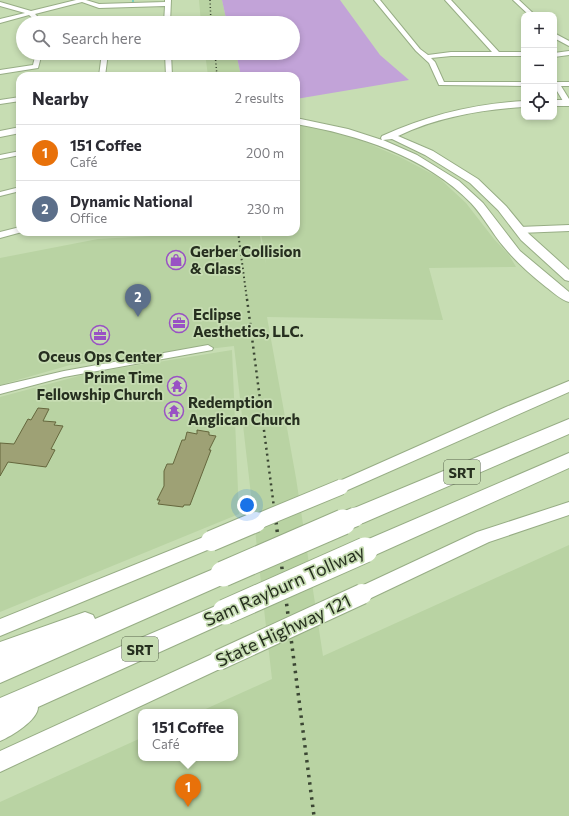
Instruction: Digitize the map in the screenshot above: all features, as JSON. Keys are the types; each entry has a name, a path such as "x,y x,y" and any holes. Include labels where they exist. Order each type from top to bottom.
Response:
{"highway":[{"name":"Sam Rayburn Tollway","path":"0,672 223,574 569,426"},
{"name":"Sam Rayburn Tollway","path":"0,711 569,460"},
{"path":"0,653 96,618 167,599"},
{"path":"0,728 55,687"}],"main road":[{"path":"390,141 449,114 521,104"},
{"path":"478,110 521,109"},
{"path":"300,115 331,120 390,141 451,180 475,201 510,246 538,274 569,298"},
{"path":"300,122 332,127 429,152 474,181 502,208 519,230 557,268 569,277"},
{"path":"0,126 16,124"},
{"path":"0,134 16,131"},
{"path":"499,233 519,230"},
{"path":"0,628 379,471 519,406 569,386"},
{"name":"State Highway 121","path":"0,762 483,537 569,508"}],"street":[{"path":"21,16 82,0 99,6 168,2 167,16"},
{"path":"377,0 418,50 435,66 441,84 521,84"},
{"path":"448,0 497,54"},
{"path":"516,0 529,12"},
{"path":"0,4 22,10 33,16"},
{"path":"0,21 16,17"},
{"path":"557,37 569,44"},
{"path":"557,55 569,53"},
{"path":"426,57 451,54 521,54"},
{"path":"0,72 36,67 38,60"},
{"path":"102,72 103,60"},
{"path":"168,60 169,72"},
{"path":"557,84 568,86"},
{"path":"557,87 565,100 562,105"},
{"path":"0,102 16,100"},
{"path":"0,157 16,154"},
{"path":"0,194 16,190"},
{"path":"519,230 569,228"},
{"path":"0,235 16,231"},
{"path":"0,390 64,374 208,348"}],"shaded area":[{"path":"199,0 222,0 225,16 200,16"},
{"path":"222,0 340,0 380,55 409,80 300,98 300,72 240,72 238,60 300,60 300,16 225,16"},
{"path":"206,60 238,60 240,72 207,72"},
{"path":"300,125 335,131 358,139 402,158 438,177 466,203 494,239 509,255 516,267 429,268 443,320 267,317 296,478 323,656 569,545 569,816 0,816 0,802 138,739 138,761 238,761 238,709 206,709 272,679 234,346 70,365 0,385 0,258 98,239 151,236 260,236 266,264 262,236 300,236"},
{"path":"232,350 239,514 0,612 0,397 90,373"}],"building":[{"path":"38,408 49,409 43,421 56,422 54,425 63,426 51,449 55,450 46,467 8,462 0,476 0,443 14,444 28,419 31,420"},
{"path":"197,430 209,432 209,435 216,436 209,450 211,450 190,505 184,505 183,507 158,504 160,500 157,500 164,486 164,471 167,464 173,464 182,440 185,440 187,432 197,434"}],"railway":[{"path":"210,0 211,16"},
{"path":"216,60 217,72"},
{"path":"239,236 247,300"},
{"path":"247,299 276,523"},
{"path":"276,522 314,816"}],"place":[{"name":"Gerber Collision & Glass","path":"176,260"},
{"name":"Dynamic National","path":"138,317"},
{"name":"Eclipse Aesthetics, LLC.","path":"179,323"},
{"name":"Oceus Ops Center","path":"100,335"},
{"name":"Prime Time Fellowship Church","path":"177,386"},
{"name":"Redemption Anglican Church","path":"174,411"},
{"name":"151 Coffee","path":"188,807"}]}
